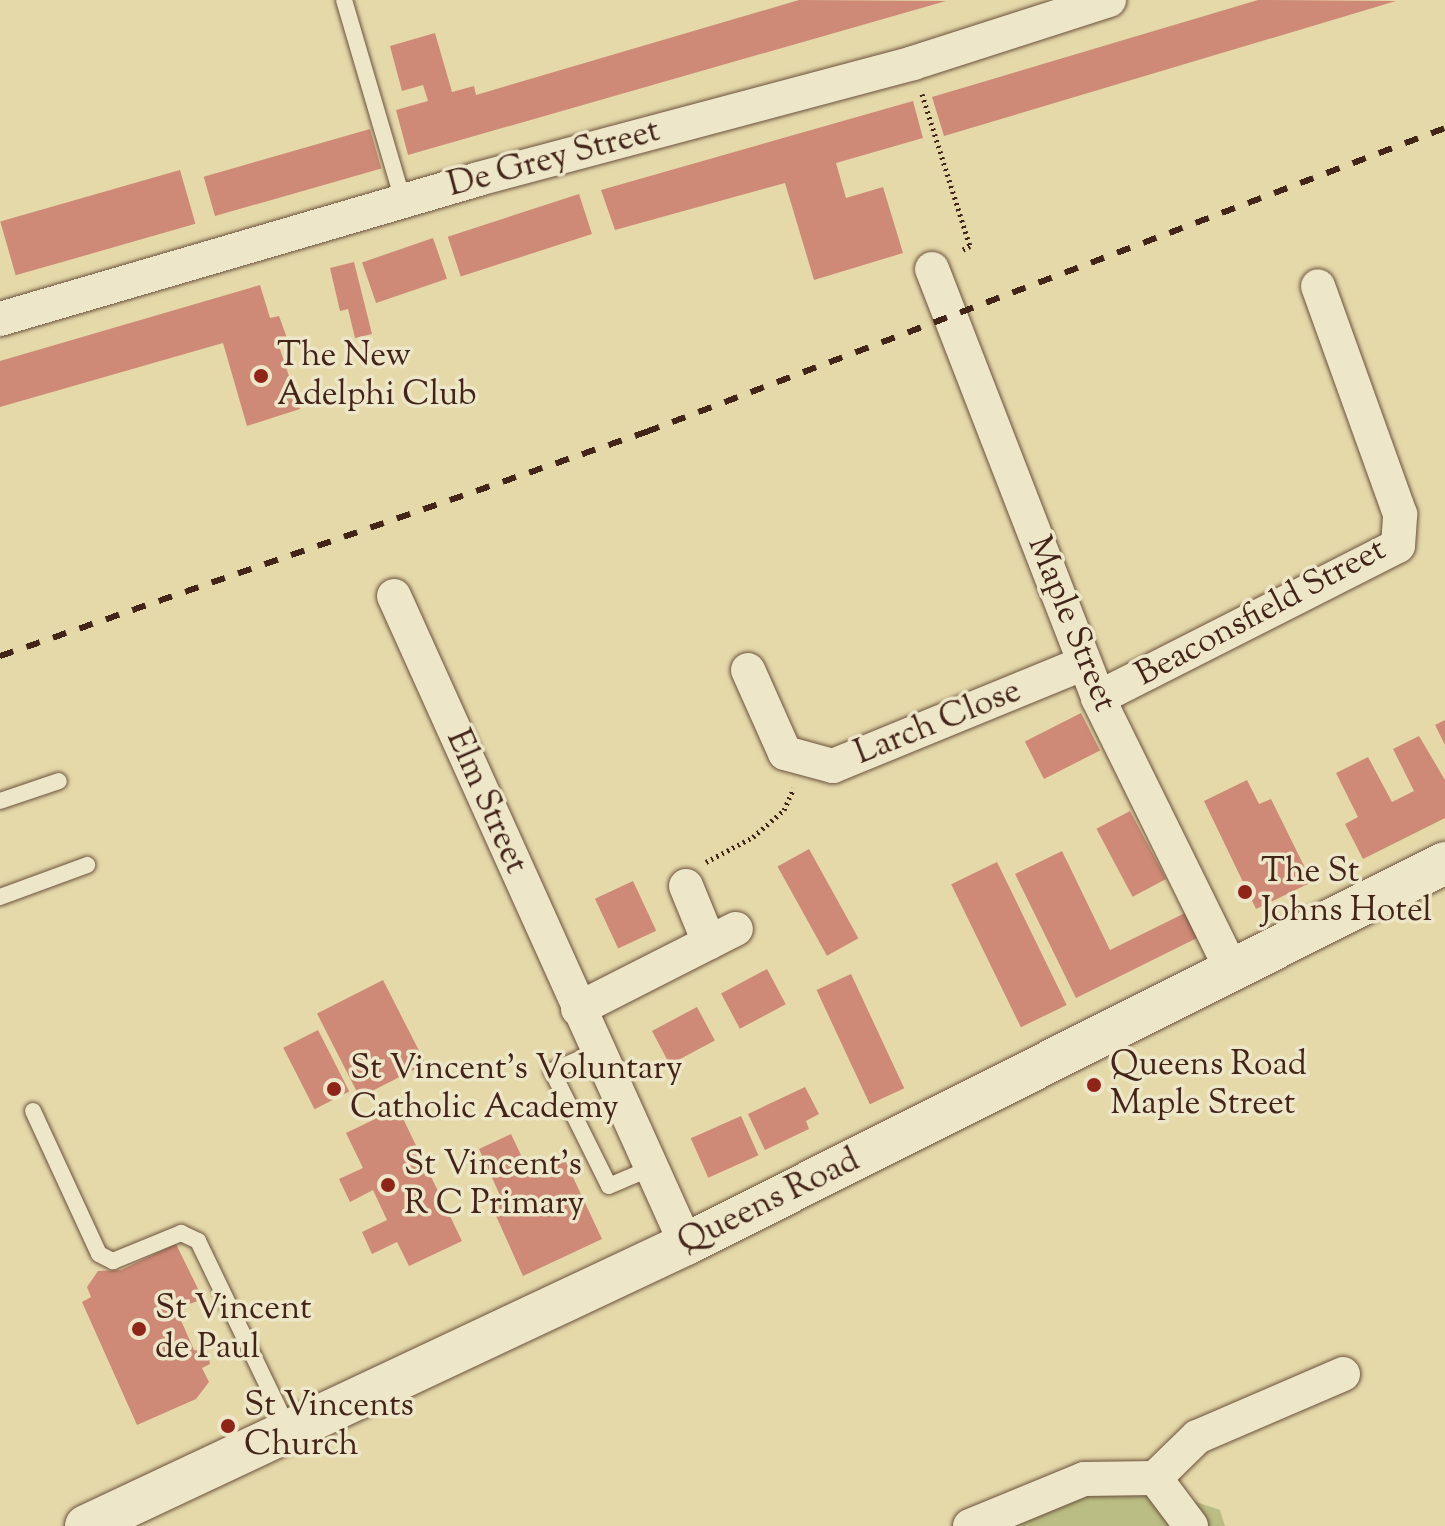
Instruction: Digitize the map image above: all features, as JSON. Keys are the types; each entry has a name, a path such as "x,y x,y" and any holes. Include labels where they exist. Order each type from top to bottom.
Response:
{"street":[{"name":"De Grey Street","path":"0,319 403,201 913,63 1109,0"},
{"name":"Maple Street","path":"932,269 1098,698 1232,970"},
{"name":"Beaconsfield Street","path":"1098,698 1398,546 1400,514 1318,286"},
{"name":"Elm Street","path":"394,596 686,1244"},
{"name":"Larch Close","path":"748,670 785,753 833,766 1084,663"},
{"name":"Queens Road","path":"86,1526 288,1428 686,1244 1445,863"},
{"path":"578,1009 723,936 686,886"},
{"path":"970,1526 1084,1479 1155,1478 1197,1437 1343,1374"},
{"path":"1155,1478 1191,1526"}],"lane":[{"path":"344,0 403,201"},
{"path":"0,801 59,781"},
{"path":"0,897 87,865"},
{"path":"598,1051 552,1071 609,1186 651,1168"},
{"path":"33,1111 99,1254 113,1261 181,1233 198,1241 288,1428"}],"path":[{"path":"913,63 970,246 932,269"},
{"path":"686,886 692,869 753,837 784,810 807,758"}],"green space":[{"path":"1050,1479 1151,1487 1220,1510 1225,1526 951,1526"}],"building":[{"path":"799,0 946,1 408,155 396,110 428,101 423,85 402,91 390,46 435,33 452,92 474,86 476,95"},
{"path":"1258,0 1396,1 944,136 932,97"},
{"path":"913,101 923,138 836,163 846,198 883,187 903,253 814,280 785,183 615,230 601,190"},
{"path":"370,129 381,168 215,216 204,177"},
{"path":"180,170 195,224 16,275 0,222"},
{"path":"579,194 592,234 461,277 448,237"},
{"path":"433,238 447,279 376,303 362,262"},
{"path":"354,262 372,334 355,338 348,309 340,311 330,268"},
{"path":"260,285 270,318 279,316 287,338 277,340 300,409 247,426 223,343 0,407 0,361"},
{"path":"1081,713 1100,750 1044,779 1025,742"},
{"path":"1445,720 1445,745 1435,725"},
{"path":"1419,736 1445,780 1445,818 1363,859 1345,824 1358,817 1336,773 1368,757 1392,802 1414,791 1393,749"},
{"path":"1247,780 1259,804 1271,799 1312,882 1256,909 1204,801"},
{"path":"1130,811 1166,879 1133,897 1096,829"},
{"path":"809,849 858,938 827,956 778,866"},
{"path":"1062,851 1110,950 1185,913 1197,938 1076,998 1015,874"},
{"path":"997,862 1067,1005 1021,1027 951,884"},
{"path":"633,881 656,931 618,949 595,899"},
{"path":"767,969 786,1004 740,1029 721,993"},
{"path":"851,974 904,1088 870,1104 817,990"},
{"path":"383,980 426,1064 360,1097 317,1014"},
{"path":"697,1007 715,1041 670,1064 652,1031"},
{"path":"318,1030 349,1091 315,1109 283,1048"},
{"path":"805,1087 819,1114 806,1121 809,1129 765,1150 748,1114"},
{"name":"St Vincent's R C Primary","path":"398,1108 462,1241 409,1266 397,1242 372,1254 362,1232 387,1220 373,1190 350,1202 339,1179 363,1168 346,1133"},
{"path":"741,1116 758,1155 708,1178 691,1138"},
{"path":"511,1134 530,1174 564,1158 602,1239 523,1276 492,1207 503,1202 479,1149"},
{"name":"St Vincent de Paul","path":"176,1244 203,1299 176,1309 194,1350 208,1352 210,1364 202,1368 209,1382 196,1399 137,1425 82,1302 91,1297 87,1287 98,1271 121,1270"}],"railway":[{"path":"0,656 646,432 1445,128"}],"place":[{"name":"The New Adelphi Club","path":"261,376"},
{"name":"The St Johns Hotel","path":"1245,892"},
{"name":"Queens Road Maple Street","path":"1094,1085"},
{"name":"St Vincent's Voluntary Catholic Academy","path":"334,1089"},
{"name":"St Vincent's R C Primary","path":"388,1185"},
{"name":"St Vincent de Paul","path":"139,1329"},
{"name":"St Vincents Church","path":"228,1426"}]}
